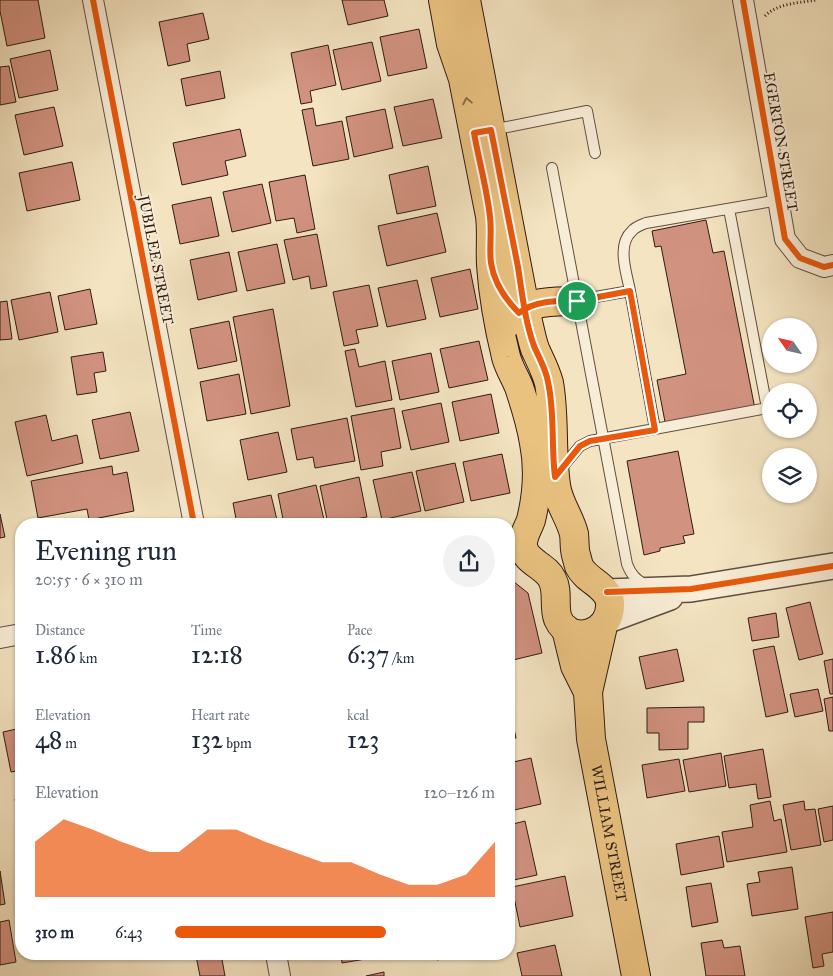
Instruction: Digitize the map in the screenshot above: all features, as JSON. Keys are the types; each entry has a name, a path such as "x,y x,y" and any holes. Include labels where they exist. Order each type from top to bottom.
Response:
{"main road":[{"name":"WILLIAM STREET","path":"450,3 451,44 482,131 548,381 553,422 552,453 561,504 574,535 574,547 579,567 590,580 607,592 610,600 610,608 588,692 591,739 636,976"},
{"name":"WILLIAM STREET","path":"482,131 492,236 491,262 507,359 526,410 534,444 535,497 522,528 523,548 518,556 552,578 556,591 556,612 560,623 566,628 575,666 588,692"},
{"name":"WILLIAM STREET","path":"491,262 495,278 511,305 530,311"},
{"path":"530,311 577,301"},
{"name":"WILLIAM STREET","path":"526,410 525,378 512,332 512,322 530,311"},
{"path":"522,528 545,518 561,520 571,527"},
{"path":"566,628 577,634 586,634 605,623"}],"street":[{"name":"JUBILEE STREET","path":"93,0 193,518"},
{"name":"EGERTON STREET","path":"743,0 785,238 800,258 829,266"},
{"path":"607,592 691,589 833,566"},
{"path":"605,623 691,589"},
{"path":"0,638 15,635"},
{"path":"277,960 280,976"}],"lane":[{"path":"482,131 587,111 595,153"},
{"path":"552,168 627,564 630,573 635,579 645,586 656,590"},
{"path":"655,430 623,252 631,231 646,223 779,200"},
{"path":"555,477 580,446 590,441 767,408 729,209"},
{"path":"577,301 630,291"}],"building":[{"path":"0,0 38,0 45,38 7,46 0,11"},
{"path":"342,0 384,0 388,16 348,25"},
{"path":"203,13 209,39 187,44 190,61 168,66 159,22"},
{"path":"419,29 427,68 388,76 380,37"},
{"path":"372,42 381,81 342,90 333,50"},
{"path":"328,45 336,85 310,91 312,102 301,104 291,53"},
{"path":"50,50 58,90 19,98 10,59"},
{"path":"9,66 16,102 0,105 0,67"},
{"path":"220,71 225,98 186,106 181,79"},
{"path":"433,99 442,138 403,146 394,107"},
{"path":"54,107 63,146 24,155 15,115"},
{"path":"313,108 316,126 342,121 349,159 313,166 302,110"},
{"path":"385,109 393,148 354,157 346,117"},
{"path":"240,129 246,156 225,161 228,175 182,185 173,143"},
{"path":"72,162 80,200 27,211 19,173"},
{"path":"428,166 436,206 397,214 389,175"},
{"path":"305,175 315,229 297,233 294,218 276,221 269,182"},
{"path":"262,184 271,223 232,232 223,192"},
{"path":"211,197 219,236 180,244 172,205"},
{"path":"437,213 446,252 387,266 378,226"},
{"path":"706,220 713,253 724,251 755,409 666,427 657,380 686,374 661,246 655,247 652,231"},
{"path":"317,234 327,286 311,289 309,276 293,280 284,240"},
{"path":"277,244 285,283 247,291 238,252"},
{"path":"229,252 237,291 198,300 190,260"},
{"path":"470,269 478,309 440,317 431,278"},
{"path":"417,280 426,319 387,327 378,288"},
{"path":"369,285 378,326 356,330 359,343 344,346 333,292"},
{"path":"90,289 97,324 65,330 58,296"},
{"path":"50,292 58,332 19,340 11,300"},
{"path":"7,301 12,339 0,340 0,302"},
{"path":"273,309 290,406 251,414 233,317"},
{"path":"229,321 237,361 198,369 190,329"},
{"path":"479,341 488,380 449,388 440,349"},
{"path":"355,349 359,367 385,361 392,400 356,407 345,351"},
{"path":"103,352 106,371 94,373 97,392 77,395 71,357"},
{"path":"431,353 439,392 400,400 392,361"},
{"path":"239,374 246,414 207,421 200,382"},
{"path":"491,394 499,433 460,441 452,402"},
{"path":"441,403 449,442 411,450 402,411"},
{"path":"394,408 401,448 381,452 383,466 361,470 351,416"},
{"path":"130,412 139,451 100,459 92,420"},
{"path":"46,415 52,441 77,435 83,463 27,476 15,422"},
{"path":"347,418 355,461 315,468 313,457 297,460 291,429"},
{"path":"278,432 287,472 248,480 240,440"},
{"path":"678,451 694,534 683,536 685,543 660,548 660,551 644,555 627,461"},
{"path":"502,454 510,493 471,501 463,462"},
{"path":"455,463 464,502 425,511 416,471"},
{"path":"112,466 113,475 127,472 134,511 99,518 89,518 87,509 38,518 31,481"},
{"path":"412,472 421,511 391,518 382,518 373,480"},
{"path":"359,477 367,517 327,518 320,486"},
{"path":"316,485 324,518 283,518 278,494"},
{"path":"271,495 277,518 236,518 233,503"},
{"path":"0,514 5,537 0,538"},
{"path":"515,583 528,593 542,653 515,660"},
{"path":"810,602 823,654 799,660 786,608"},
{"path":"776,613 779,637 752,641 748,618"},
{"path":"774,646 788,712 766,717 753,650"},
{"path":"677,649 684,681 646,689 639,657"},
{"path":"833,659 833,694 830,694 824,661"},
{"path":"818,689 823,711 795,717 790,694"},
{"path":"833,697 833,731 829,731 824,699"},
{"path":"704,707 704,722 688,722 688,749 659,750 659,733 647,733 647,708"},
{"path":"15,729 15,771 11,772 3,732"},
{"path":"763,749 771,797 758,799 756,784 729,788 724,756"},
{"path":"721,753 726,786 689,792 683,760"},
{"path":"531,758 541,804 515,810 515,762"},
{"path":"679,759 685,791 647,798 642,765"},
{"path":"770,801 774,821 781,819 787,852 727,862 722,832 753,827 750,805"},
{"path":"804,801 805,810 815,809 821,845 791,850 783,805"},
{"path":"833,806 833,840 824,842 818,809"},
{"path":"525,821 537,875 515,880 515,824"},
{"path":"719,836 724,867 681,875 676,844"},
{"path":"792,867 798,909 752,916 747,884 760,882 758,872"},
{"path":"0,871 5,904 0,905"},
{"path":"565,876 573,916 520,927 515,902 515,886"},
{"path":"711,883 718,922 692,927 686,887"},
{"path":"833,912 833,952 822,954 824,966 813,968 805,917"},
{"path":"9,920 16,962 0,965 0,922"},
{"path":"722,940 724,948 740,946 745,976 706,976 701,943"},
{"path":"555,945 562,976 522,976 517,953"},
{"path":"197,960 222,960 225,976 200,976"},
{"path":"342,960 360,960 342,963"},
{"path":"384,972 384,976 366,976"}],"cycle path":[{"path":"93,0 193,518"},
{"path":"743,0 785,239 800,258 824,267 833,265"},
{"path":"607,592 691,589 833,566"}],"route":[{"path":"577,301 550,302 528,306 525,308 519,313 511,305 495,278 491,262 492,236 490,216 474,133 491,130 518,267 525,308 530,332 548,381 553,422 552,453 555,477 580,446 590,441 655,430 630,291 577,301"}]}
